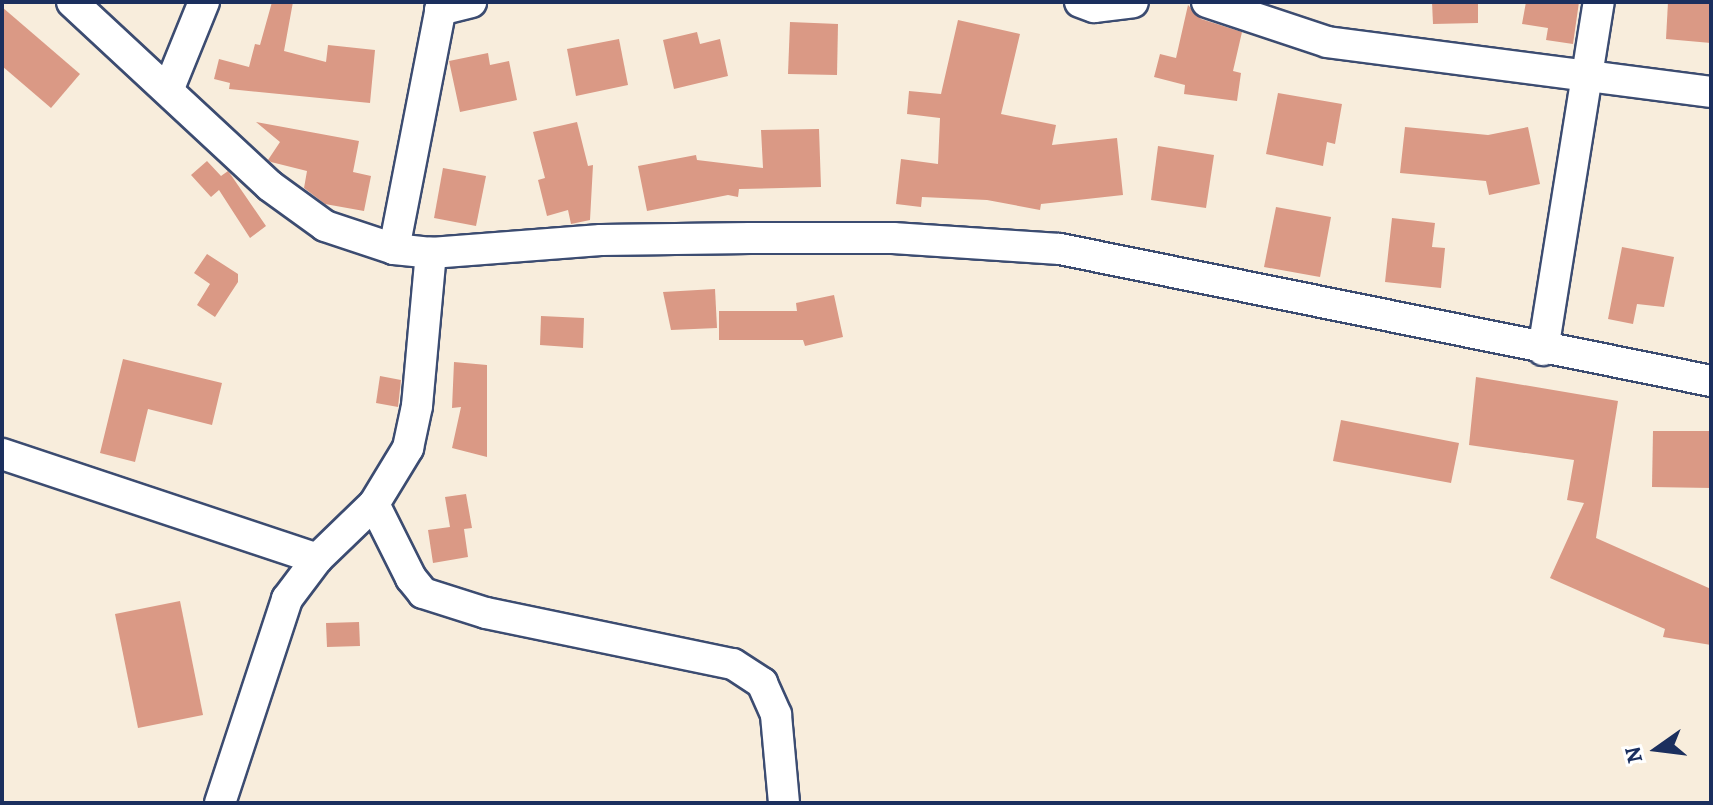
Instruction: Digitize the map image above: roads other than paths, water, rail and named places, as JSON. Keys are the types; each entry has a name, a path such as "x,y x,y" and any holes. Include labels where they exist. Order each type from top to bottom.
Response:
{"street":[{"path":"72,2 169,88 270,186 325,226 394,249 431,253 601,240 750,238 893,238 1060,249 1543,350 1711,381"},
{"path":"169,88 204,2"},
{"path":"394,249 441,6 471,2"},
{"path":"1080,2 1094,7 1133,2"},
{"path":"1207,2 1327,42 1711,92"},
{"path":"1543,350 1599,2"},
{"path":"220,803 287,599 317,559 374,504 408,448 417,406 431,253"},
{"path":"2,454 317,559"},
{"path":"374,504 411,578 423,593 486,613 733,664 762,683 776,715 784,803"}]}
